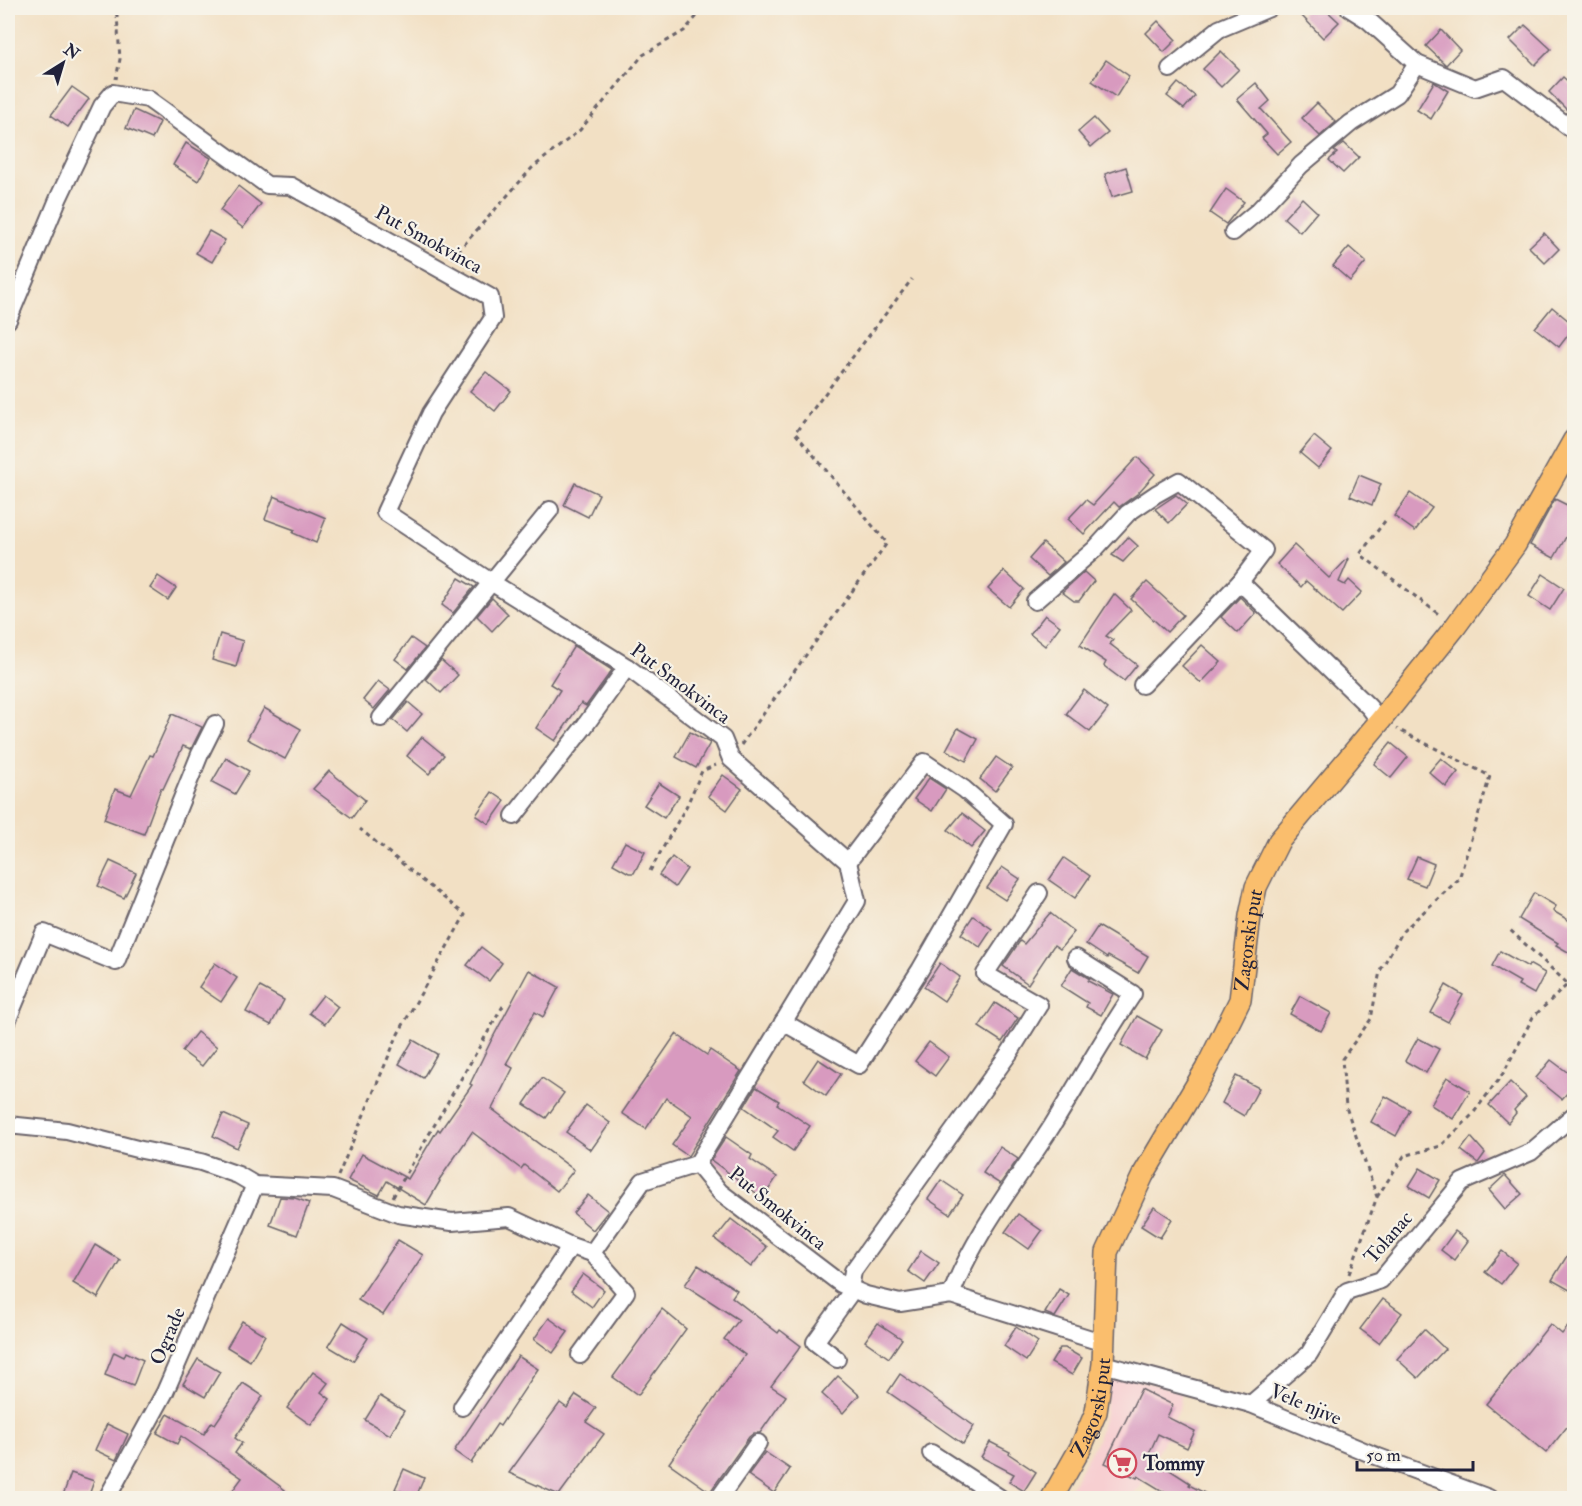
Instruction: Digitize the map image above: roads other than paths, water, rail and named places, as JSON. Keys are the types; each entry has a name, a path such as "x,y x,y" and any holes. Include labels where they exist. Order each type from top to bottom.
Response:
{"main road":[{"name":"Zagorski put","path":"1052,1498 1081,1447 1096,1412 1103,1353 1107,1252 1143,1175 1206,1069 1240,1000 1250,916 1256,887 1279,841 1455,627 1515,545 1575,440"}],"street":[{"path":"1170,69 1219,30 1269,8"},
{"path":"1349,8 1368,20 1417,64 1475,88 1504,78 1575,131"},
{"path":"1233,232 1258,211 1301,165 1343,130 1397,94 1417,64"},
{"name":"Put Smokvinca","path":"8,320 59,197 102,106 113,93 148,99 267,185 291,186 490,297 492,318 431,413 385,512 627,667 723,739 731,759 848,862"},
{"path":"1035,602 1095,549 1128,513 1179,481 1264,550 1240,582 1142,685"},
{"path":"381,718 550,510"},
{"path":"1240,582 1370,707 1380,721"},
{"path":"514,816 584,727 627,667"},
{"path":"8,1019 44,933 116,962 200,754 215,723"},
{"path":"592,1252 643,1181 697,1164 783,1022 857,901 848,862 924,762 964,789 1004,825 920,970 859,1065 783,1022"},
{"path":"837,1359 815,1342 849,1295 853,1271 1010,1052 1039,1005 985,974 1039,893"},
{"path":"951,1295 958,1276 997,1209 1053,1125 1104,1036 1133,994 1076,958"},
{"name":"Tolanac","path":"1251,1404 1308,1354 1347,1291 1381,1280 1462,1182 1531,1152 1575,1115"},
{"path":"8,1125 67,1131 201,1162 238,1175 255,1185 333,1190 398,1214 452,1222 509,1217 572,1246 592,1252 626,1292 580,1355"},
{"name":"Put Smokvinca","path":"697,1164 720,1192 841,1284 866,1295 900,1303 951,1295 1103,1353"},
{"name":"Ograde","path":"107,1498 165,1392 255,1185"},
{"path":"462,1407 572,1246"},
{"name":"Vele njive","path":"1103,1353 1251,1404 1376,1456 1489,1498"},
{"path":"720,1498 759,1443"},
{"path":"931,1453 999,1498"}],"place":[{"name":"Tommy","path":"1122,1463"}]}
